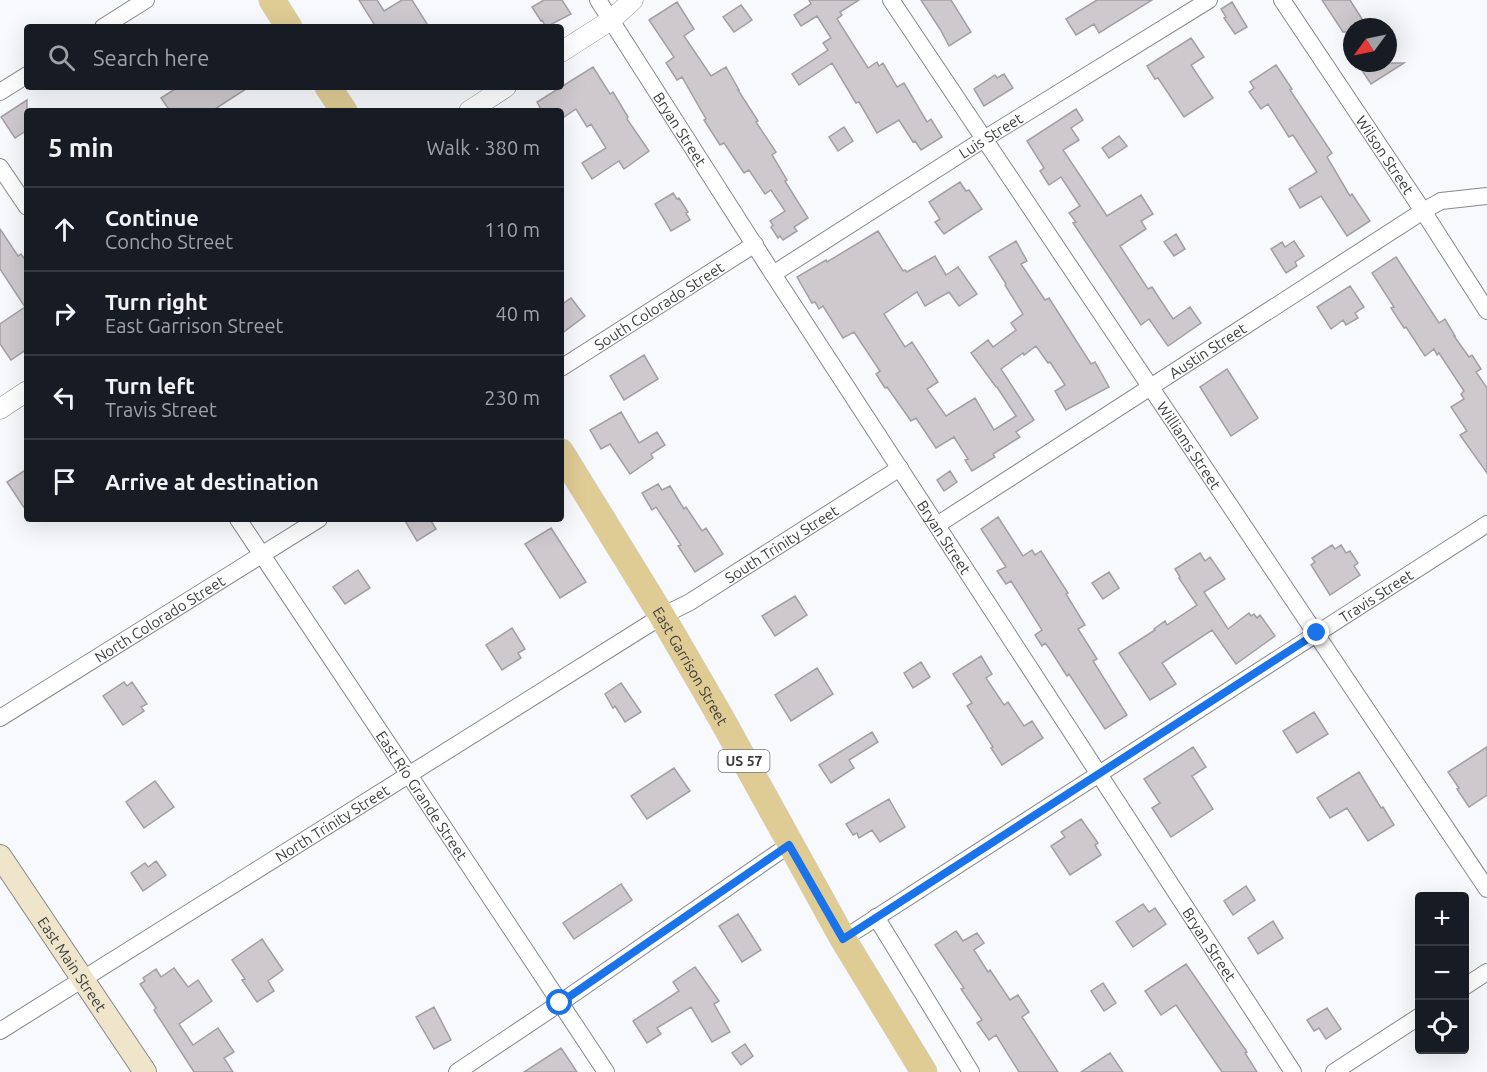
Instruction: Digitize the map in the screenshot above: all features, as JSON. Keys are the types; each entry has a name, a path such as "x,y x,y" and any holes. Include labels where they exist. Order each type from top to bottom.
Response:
{"main road":[{"path":"272,0 287,24"},
{"path":"330,90 342,108"},
{"name":"East Garrison Street","path":"564,457 662,616 843,939 924,1072"},
{"name":"East Main Street","path":"0,856 145,1072"}],"street":[{"path":"108,24 146,0"},
{"name":"Bryan Street","path":"598,0 773,274 1293,1072"},
{"path":"564,50 611,20 633,0"},
{"name":"Williams Street","path":"891,0 1487,889"},
{"name":"Luis Street","path":"773,274 1186,6 1209,0"},
{"name":"Wilson Street","path":"1282,0 1487,311"},
{"path":"0,92 24,77"},
{"path":"474,108 501,90"},
{"path":"0,167 24,203"},
{"name":"Austin Street","path":"937,525 1441,201 1487,196"},
{"name":"South Colorado Street","path":"564,366 755,244"},
{"path":"0,408 24,393"},
{"name":"South Trinity Street","path":"662,616 690,602 900,468"},
{"name":"East Río Grande Street","path":"239,522 606,1072"},
{"name":"North Colorado Street","path":"0,718 314,522"},
{"name":"Travis Street","path":"843,939 1487,524"},
{"name":"North Trinity Street","path":"0,1031 662,616"},
{"path":"457,1072 789,845"},
{"path":"876,917 971,1072"},
{"path":"1469,984 1487,972"},
{"path":"1334,1072 1415,1019"}],"building":[{"path":"359,0 377,0 384,11 402,0 412,0 427,24 374,24"},
{"path":"544,0 562,0 571,14 552,24 544,24 532,7"},
{"path":"809,0 859,0 840,12 842,15 837,19 868,68 877,62 879,66 883,63 897,87 904,83 927,122 931,119 942,137 921,150 899,120 877,133 832,63 799,85 792,74 828,50 823,43 831,38 817,16 801,26 794,15 811,4"},
{"path":"921,0 951,0 971,32 949,46"},
{"path":"1097,0 1152,0 1099,33 1094,24 1076,35 1066,19"},
{"path":"1322,0 1350,0 1361,18 1343,18 1343,32"},
{"path":"677,2 694,29 684,36 711,76 726,67 758,121 756,122 776,152 772,155 808,218 794,227 797,231 783,240 780,236 778,238 770,221 785,211 771,190 765,194 749,170 744,173 724,143 720,145 682,77 677,80 666,63 674,57 649,20"},
{"path":"1232,2 1247,27 1235,34 1221,9"},
{"path":"741,5 752,20 734,32 723,17"},
{"path":"1191,38 1204,57 1191,65 1213,98 1184,117 1158,78 1155,79 1147,66"},
{"path":"1276,65 1332,153 1327,157 1350,196 1352,194 1370,221 1347,236 1321,196 1300,208 1289,189 1317,172 1293,135 1289,137 1268,104 1261,109 1249,92 1254,88 1250,82"},
{"path":"593,67 610,94 613,92 628,117 627,119 649,151 624,169 619,161 592,179 582,163 606,148 591,124 587,127 576,109 564,117 564,108 540,108 537,102 556,90 564,90 564,85"},
{"path":"1363,72 1390,72 1371,84"},
{"path":"1004,74 1013,88 984,106 974,89 995,75 997,78"},
{"path":"173,90 244,90 217,108 168,108 161,98"},
{"path":"27,100 27,108 24,108 24,132 15,138 1,117"},
{"path":"1076,109 1083,120 1071,128 1079,140 1063,150 1107,216 1141,195 1153,214 1141,221 1146,229 1120,246 1148,289 1152,287 1173,319 1190,307 1201,323 1168,346 1149,319 1141,325 1073,223 1076,222 1069,213 1080,206 1061,177 1049,185 1040,171 1044,168 1027,141"},
{"path":"844,127 853,141 838,151 829,137"},
{"path":"1119,136 1127,146 1109,158 1102,148"},
{"path":"960,182 966,191 969,190 982,209 944,234 935,222 940,219 929,202"},
{"path":"673,193 688,212 686,213 690,220 671,231 655,204"},
{"path":"0,229 18,256 21,254 24,258 24,305 0,269"},
{"path":"878,231 903,271 907,272 935,256 946,275 958,267 977,294 959,306 949,292 925,306 917,292 884,314 905,347 912,342 938,382 927,389 946,416 975,398 994,430 1016,416 971,353 988,340 993,347 1016,330 1011,323 1023,314 989,257 1016,241 1027,261 1021,264 1045,300 1049,298 1091,364 1095,362 1109,387 1066,410 1055,391 1065,385 1036,346 1001,369 1034,420 1016,432 1020,437 993,454 995,457 972,471 965,460 968,459 954,437 936,448 916,418 911,421 887,387 885,388 876,374 880,371 854,332 843,338 823,306 819,309 815,302 812,303 797,277"},
{"path":"1176,234 1185,249 1174,256 1164,242"},
{"path":"1294,241 1304,256 1295,262 1297,266 1286,273 1271,249 1282,242 1285,247"},
{"path":"1396,257 1439,323 1445,319 1469,357 1472,355 1481,369 1476,372 1487,388 1487,473 1460,435 1467,431 1451,407 1464,399 1461,394 1464,391 1439,353 1437,355 1434,349 1425,356 1391,308 1394,307 1372,273"},
{"path":"1350,286 1364,307 1355,313 1358,318 1346,325 1343,320 1331,329 1317,307"},
{"path":"571,298 585,316 564,332 564,303"},
{"path":"24,308 24,351 11,360 0,344 0,324"},
{"path":"644,355 658,379 624,400 610,376"},
{"path":"1227,369 1258,418 1231,436 1200,387"},
{"path":"621,412 639,443 657,432 665,445 651,454 653,458 630,474 610,444 601,449 590,430"},
{"path":"24,471 24,508 7,482"},
{"path":"950,471 957,482 944,491 937,480"},
{"path":"658,484 662,490 670,486 684,509 686,507 702,531 706,528 723,554 695,572 678,546 681,545 656,507 652,510 642,493"},
{"path":"998,517 1023,556 1032,550 1035,555 1041,551 1085,625 1078,629 1097,659 1093,661 1127,715 1105,729 1069,674 1067,676 1049,648 1045,643 1042,646 1035,635 1042,630 1011,581 1006,584 997,571 1006,567 981,529"},
{"path":"406,522 432,522 436,529 417,541"},
{"path":"551,528 586,582 560,598 525,544"},
{"path":"1332,545 1335,549 1341,545 1346,553 1350,551 1358,563 1354,566 1360,575 1330,595 1311,565 1315,562 1312,558"},
{"path":"1200,553 1205,561 1210,557 1225,579 1204,592 1228,629 1249,613 1251,616 1254,614 1257,618 1260,615 1275,636 1236,664 1212,630 1162,663 1176,684 1150,700 1119,653 1165,621 1167,625 1197,605 1175,569"},
{"path":"358,570 370,588 345,604 333,587"},
{"path":"1109,572 1119,588 1103,599 1092,583"},
{"path":"795,596 807,615 775,636 762,616"},
{"path":"512,628 525,649 518,653 521,658 502,670 486,645"},
{"path":"981,656 992,674 986,678 1004,705 1008,702 1024,726 1032,721 1043,738 1002,765 967,706 972,703 953,674"},
{"path":"921,662 930,677 913,688 904,673"},
{"path":"817,668 833,694 791,721 775,695"},
{"path":"124,682 127,686 132,682 147,704 141,707 144,711 123,725 103,696"},
{"path":"621,683 641,712 625,722 605,694"},
{"path":"1314,712 1328,734 1297,753 1283,731"},
{"path":"872,732 878,742 849,760 854,768 831,783 819,765"},
{"path":"1193,747 1206,767 1192,776 1213,809 1171,837 1152,808 1160,803 1144,779"},
{"path":"1487,747 1487,795 1469,807 1448,772"},
{"path":"674,768 690,791 647,819 631,796"},
{"path":"1359,772 1394,825 1368,841 1347,808 1330,818 1317,798"},
{"path":"155,781 174,807 144,828 126,802"},
{"path":"889,799 905,827 880,842 872,830 859,838 857,833 853,835 846,824"},
{"path":"1081,819 1098,843 1095,845 1101,855 1070,875 1051,846 1065,837 1061,832"},
{"path":"156,861 166,875 143,891 131,873 145,863 148,867"},
{"path":"621,884 632,900 574,939 563,923"},
{"path":"1246,886 1255,900 1233,915 1224,901"},
{"path":"1143,904 1149,912 1155,908 1166,924 1133,947 1116,922"},
{"path":"738,914 761,950 742,962 719,926"},
{"path":"1273,921 1283,938 1258,954 1248,938"},
{"path":"956,931 963,941 977,933 984,943 974,950 1010,1000 1018,995 1029,1012 1022,1017 1058,1072 1019,1072 996,1035 989,1040 977,1023 982,1020 961,989 964,988 935,945"},
{"path":"262,939 283,970 268,981 274,991 257,1002 232,960"},
{"path":"1186,964 1247,1052 1245,1053 1257,1072 1222,1072 1176,1005 1161,1015 1145,991"},
{"path":"695,967 719,1001 714,1004 730,1032 712,1042 691,1007 657,1028 661,1034 647,1043 633,1021 679,991 673,982"},
{"path":"174,968 188,987 198,980 212,1001 179,1024 193,1045 218,1028 234,1052 224,1058 233,1072 194,1072 154,1010 156,1008 140,984 145,981 143,978 156,969 161,977"},
{"path":"1103,983 1116,1003 1104,1011 1091,991"},
{"path":"434,1007 451,1040 434,1049 416,1017"},
{"path":"1327,1008 1341,1029 1326,1039 1319,1028 1314,1031 1307,1020"},
{"path":"745,1044 753,1056 741,1065 732,1053"},
{"path":"561,1048 577,1072 524,1072"},
{"path":"1110,1053 1123,1072 1081,1072"}],"route":[{"path":"560,1003 789,845 843,939 1317,633"}]}
